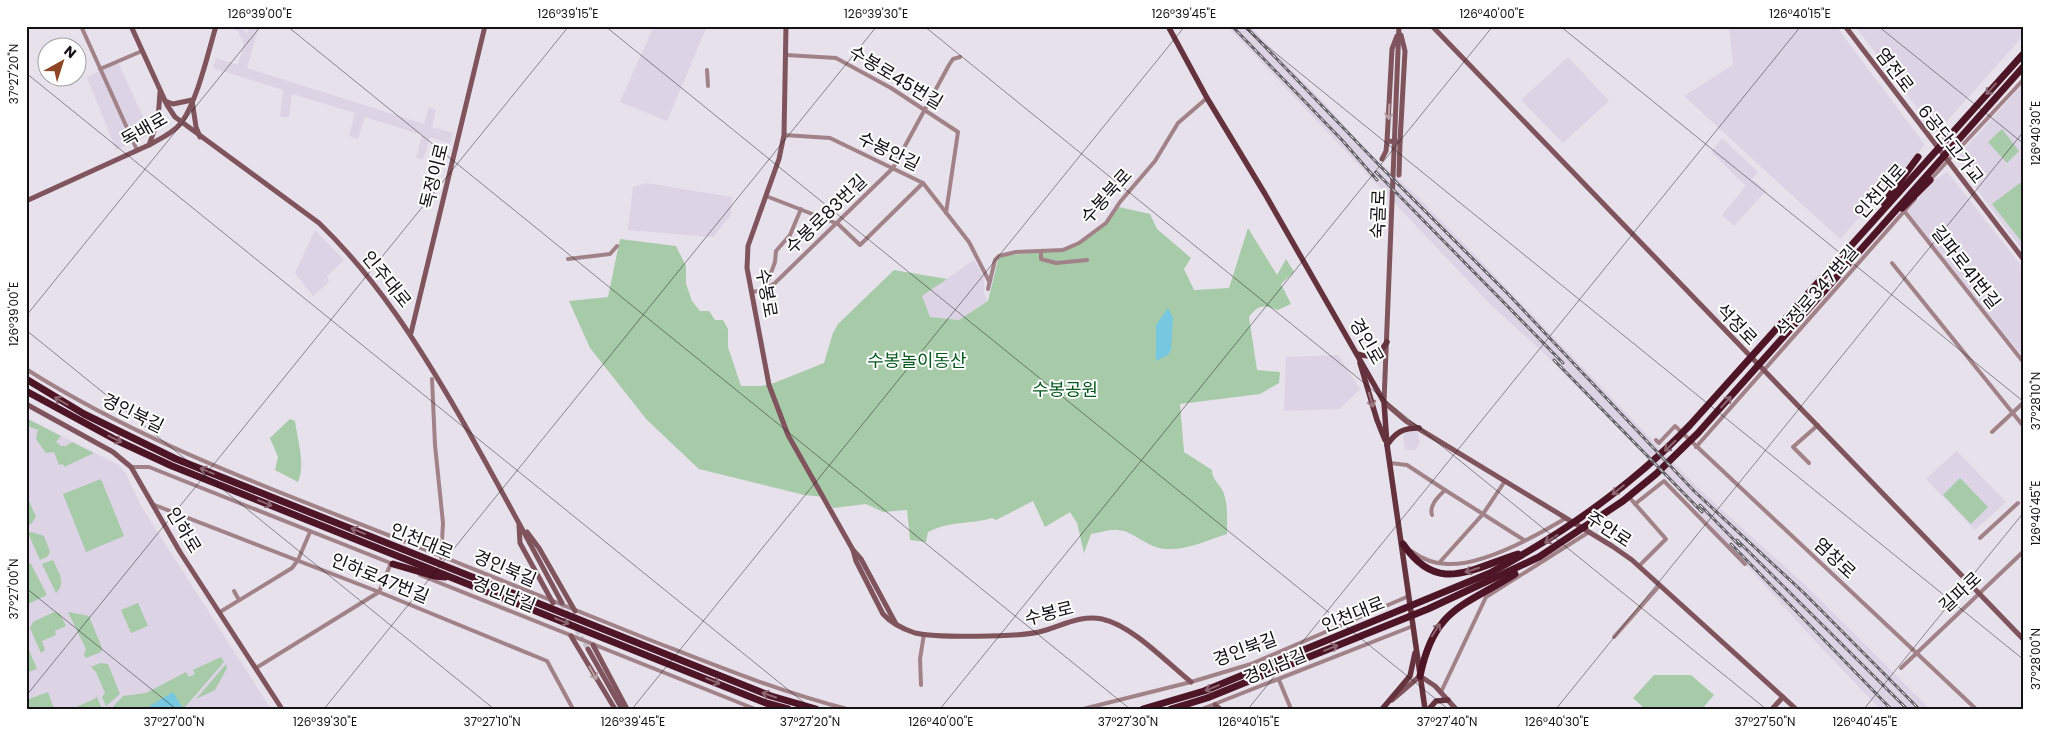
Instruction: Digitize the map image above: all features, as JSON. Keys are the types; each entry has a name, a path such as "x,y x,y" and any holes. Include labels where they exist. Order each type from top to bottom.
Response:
{"highway":[{"name":"인천대로","path":"1142,709 1204,691 1490,573 1535,549 1588,514 1648,466 1690,425 2024,53"},
{"name":"인천대로","path":"1171,709 1207,698 1404,618 1540,558 1629,497 1698,433 2024,66"},
{"path":"1856,239 1918,157"},
{"path":"1863,246 1930,180"},
{"name":"인천대로","path":"26,379 84,414 176,459 771,696 816,709"},
{"name":"인천대로","path":"26,391 118,441 172,466 766,703 788,709"},
{"path":"1403,544 1414,560 1427,569 1440,574 1455,574 1469,571 1535,549"},
{"path":"1420,676 1425,650 1443,620 1453,611 1540,558"},
{"path":"392,564 434,576 453,578"}],"main road":[{"name":"인주대로","path":"131,26 165,101 181,123 319,223 340,243 411,333 520,524 562,603"},
{"name":"독배로","path":"26,201 149,145 166,136 181,123 192,100 216,26"},
{"name":"독정이로","path":"411,333 485,26"},
{"name":"수봉로","path":"786,26 784,135 766,196 748,246 747,268 769,385 788,435 853,550 856,561 883,614 896,624 924,634 1023,635 1088,618 1100,619 1124,628 1191,682"},
{"name":"경인로","path":"1168,26 1207,98 1358,354 1384,402 1387,445 1403,544 1420,676 1427,709"},
{"name":"석정로","path":"1432,26 2024,640"},
{"name":"염전로","path":"1845,26 1905,107"},
{"path":"1382,159 1386,151 1387,140 1392,49 1400,27"},
{"path":"1399,176 1405,51 1400,27"},
{"name":"숙골로","path":"1384,402 1400,27"},
{"path":"149,145 158,120 160,91"},
{"path":"165,101 173,104 192,100 196,128 200,137"},
{"name":"6공단고가교","path":"1905,107 2024,260"},
{"path":"1387,140 1400,142"},
{"path":"1387,342 1379,354 1374,356 1358,354 1377,420 1387,445 1401,431 1407,428 1419,428"},
{"name":"주안로","path":"1384,402 1419,428 1589,532 1639,566 1796,709"},
{"name":"인하로","path":"26,404 112,452 131,467 180,552 282,709"},
{"path":"520,524 520,543 553,603"},
{"path":"520,524 539,548 575,611"},
{"path":"571,636 615,709"},
{"path":"593,645 627,709"},
{"path":"1382,708 1410,676 1416,648"},
{"path":"588,649 622,709"},
{"path":"1382,708 1420,676 1441,692 1456,709"},
{"path":"1772,709 1783,697"},
{"path":"1427,709 1436,701 1448,700"},
{"path":"1215,705 1220,709"}],"street":[{"path":"81,26 137,150"},
{"path":"100,69 142,51"},
{"name":"수봉로45번길","path":"786,55 836,58 926,110 958,132 946,214"},
{"name":"수봉로83번길","path":"752,292 764,290 775,283 838,224 893,168 949,65 953,59 960,57"},
{"path":"707,70 708,86"},
{"name":"석정로347번길","path":"1696,447 1905,212 1930,180 1950,162 2024,79"},
{"name":"수봉북로","path":"988,289 995,260 999,256 1016,252 1064,250 1080,243 1106,222 1120,202 1155,161 1178,123 1207,98"},
{"name":"수봉안길","path":"784,135 830,138 923,183 969,242 990,281"},
{"path":"766,196 838,224 860,245 923,183"},
{"path":"764,290 776,262 776,251 790,234 801,209"},
{"name":"길파로41번길","path":"1905,212 2024,363"},
{"path":"568,259 610,254 617,246"},
{"path":"1041,252 1040,260 1056,263 1087,260"},
{"path":"1892,263 2011,414 2024,427"},
{"name":"경인북길","path":"26,369 76,400 179,451 553,603 730,672 803,697 847,709"},
{"path":"435,378 435,445 443,523 441,557"},
{"path":"1992,432 2024,402"},
{"path":"1809,463 1793,447 1818,425"},
{"name":"염창로","path":"1656,440 1659,443 1675,426 1976,709"},
{"path":"1390,463 1407,465 1524,540"},
{"name":"경인남길","path":"131,467 149,467 755,709"},
{"path":"1438,563 1483,514 1505,481"},
{"path":"1635,504 1664,481 1745,564"},
{"path":"1432,515 1430,510 1433,503 1445,490"},
{"path":"1629,497 1666,539 1639,566"},
{"path":"1980,538 2018,503"},
{"name":"인하로47번길","path":"152,504 379,592 547,661 573,709"},
{"path":"1403,544 1413,552 1438,563 1457,564 1470,562 1524,540 1566,518"},
{"path":"220,612 292,568 298,560 310,532"},
{"path":"1441,692 1486,597 1589,532"},
{"name":"길파로","path":"1901,668 2024,551"},
{"path":"256,668 379,592 392,564"},
{"path":"1614,637 1660,585"},
{"path":"234,591 240,600"},
{"name":"경인북길","path":"1083,709 1191,682 1251,664 1409,596"},
{"name":"경인남길","path":"1202,709 1413,626"},
{"path":"921,685 920,659 924,634"},
{"path":"1279,680 1291,709"}],"shaded area":[{"path":"227,26 242,26 247,34 250,26 259,26 247,68 424,124 429,107 436,110 432,127 453,133 450,144 430,137 423,160 416,158 422,135 365,117 358,139 349,136 355,113 292,94 289,117 280,117 283,90 213,68 216,58 238,65 244,44 238,31"},
{"path":"654,26 707,26 667,121 620,102"},
{"path":"1227,26 1250,26 1327,106 1363,147 1414,193 1478,258 1698,488 1803,583 1930,709 1880,709 1816,642 1678,490 1545,354 1492,306"},
{"path":"1729,26 1836,26 1925,145 1840,239 1684,96 1733,65"},
{"path":"1855,26 2024,26 2024,35 1936,133"},
{"path":"1568,57 1609,101 1563,143 1521,100"},
{"path":"118,62 151,134 116,150 88,77"},
{"path":"2024,83 2024,252 1968,178 1960,154"},
{"path":"1722,138 1758,172 1752,179 1766,191 1734,226 1722,215 1746,186 1711,152"},
{"path":"1947,172 2024,269 2024,358 1907,212 1934,180"},
{"path":"647,183 732,197 731,215 713,237 628,230 633,187"},
{"path":"315,230 344,260 327,276 329,282 313,296 295,273"},
{"path":"974,260 984,278 984,293 988,301 959,320 930,317 922,296"},
{"path":"1338,355 1360,389 1339,409 1284,411 1286,357"},
{"path":"26,418 119,465 126,474 141,506 271,709 26,709"},
{"path":"1410,429 1417,431 1420,443 1415,450 1405,450 1403,436"},
{"path":"1957,451 2006,502 1975,530 1926,479"}],"green space":[{"path":"2002,129 2019,151 2007,163 1988,142"},
{"path":"2024,180 2024,239 2021,241 1992,204"},
{"name":"수봉공원","path":"1119,207 1150,214 1157,229 1191,258 1184,269 1194,290 1229,288 1248,228 1277,275 1286,259 1294,272 1281,284 1291,304 1278,310 1262,307 1249,317 1257,370 1280,372 1279,383 1260,394 1180,404 1184,452 1212,470 1213,477 1224,494 1227,519 1227,534 1183,548 1160,548 1130,533 1115,530 1091,534 1084,553 1077,523 1070,512 1045,527 1033,501 996,520 992,518 953,524 928,532 926,542 910,540 907,510 883,512 866,504 833,508 826,497 804,495 699,469 647,420 590,348 569,301 608,297 620,239 676,246 686,266 686,284 692,301 700,311 709,311 715,320 723,320 728,329 728,347 741,386 761,386 774,383 824,363 833,333 838,324 894,270 947,279 922,296 930,317 959,320 988,301 999,256 1052,251 1078,242 1104,223"},
{"path":"26,418 61,436 56,442 61,446 66,446 72,442 94,453 64,467 63,464 59,465 54,452 46,453 36,439 38,430 28,426"},
{"path":"290,419 295,421 300,452 301,468 298,482 275,470 278,457 270,438"},
{"path":"1960,478 1988,507 1971,524 1943,495"},
{"path":"101,479 124,536 86,552 63,494"},
{"path":"26,494 36,517 31,524 26,526"},
{"path":"32,532 44,536 50,552 47,557 40,560 28,533"},
{"path":"53,560 61,581 61,585 56,593 42,564"},
{"path":"29,563 47,595 26,605 26,564"},
{"path":"138,603 148,626 131,633 121,610"},
{"path":"54,612 60,614 66,626 55,631 56,635 42,641 45,650 41,653 30,628 33,622"},
{"path":"68,612 89,616 102,648 101,652 86,658 84,655 86,649"},
{"path":"26,643 37,669 26,673"},
{"path":"221,657 224,662 186,706 181,709 111,709 123,696 146,693 186,672 189,677 195,674 193,670"},
{"path":"100,663 108,664 120,694 106,706 102,697 105,693 96,672 91,667"},
{"path":"226,664 227,668 215,690 196,699"},
{"path":"1654,675 1691,675 1714,695 1702,709 1645,709 1633,698"},
{"path":"48,692 54,709 26,709 26,700"},
{"path":"97,697 102,709 72,709 94,699"}],"water":[{"path":"1168,308 1173,318 1171,350 1168,355 1156,361 1156,325"},
{"path":"173,692 182,707 145,709"}],"tunnel":[{"path":"562,604 588,649"}],"railway":[{"path":"1232,26 1342,140 1377,180"},
{"path":"1245,26 1380,166 1509,295 1694,491 1804,593 1919,709"},
{"path":"1376,172 1563,363"},
{"path":"1554,360 1702,512"},
{"path":"1700,505 1740,546"},
{"path":"1737,540 1907,709"},
{"path":"1731,544 1891,709"}],"park label":[{"name":"수봉놀이동산","path":"917,360"}]}
